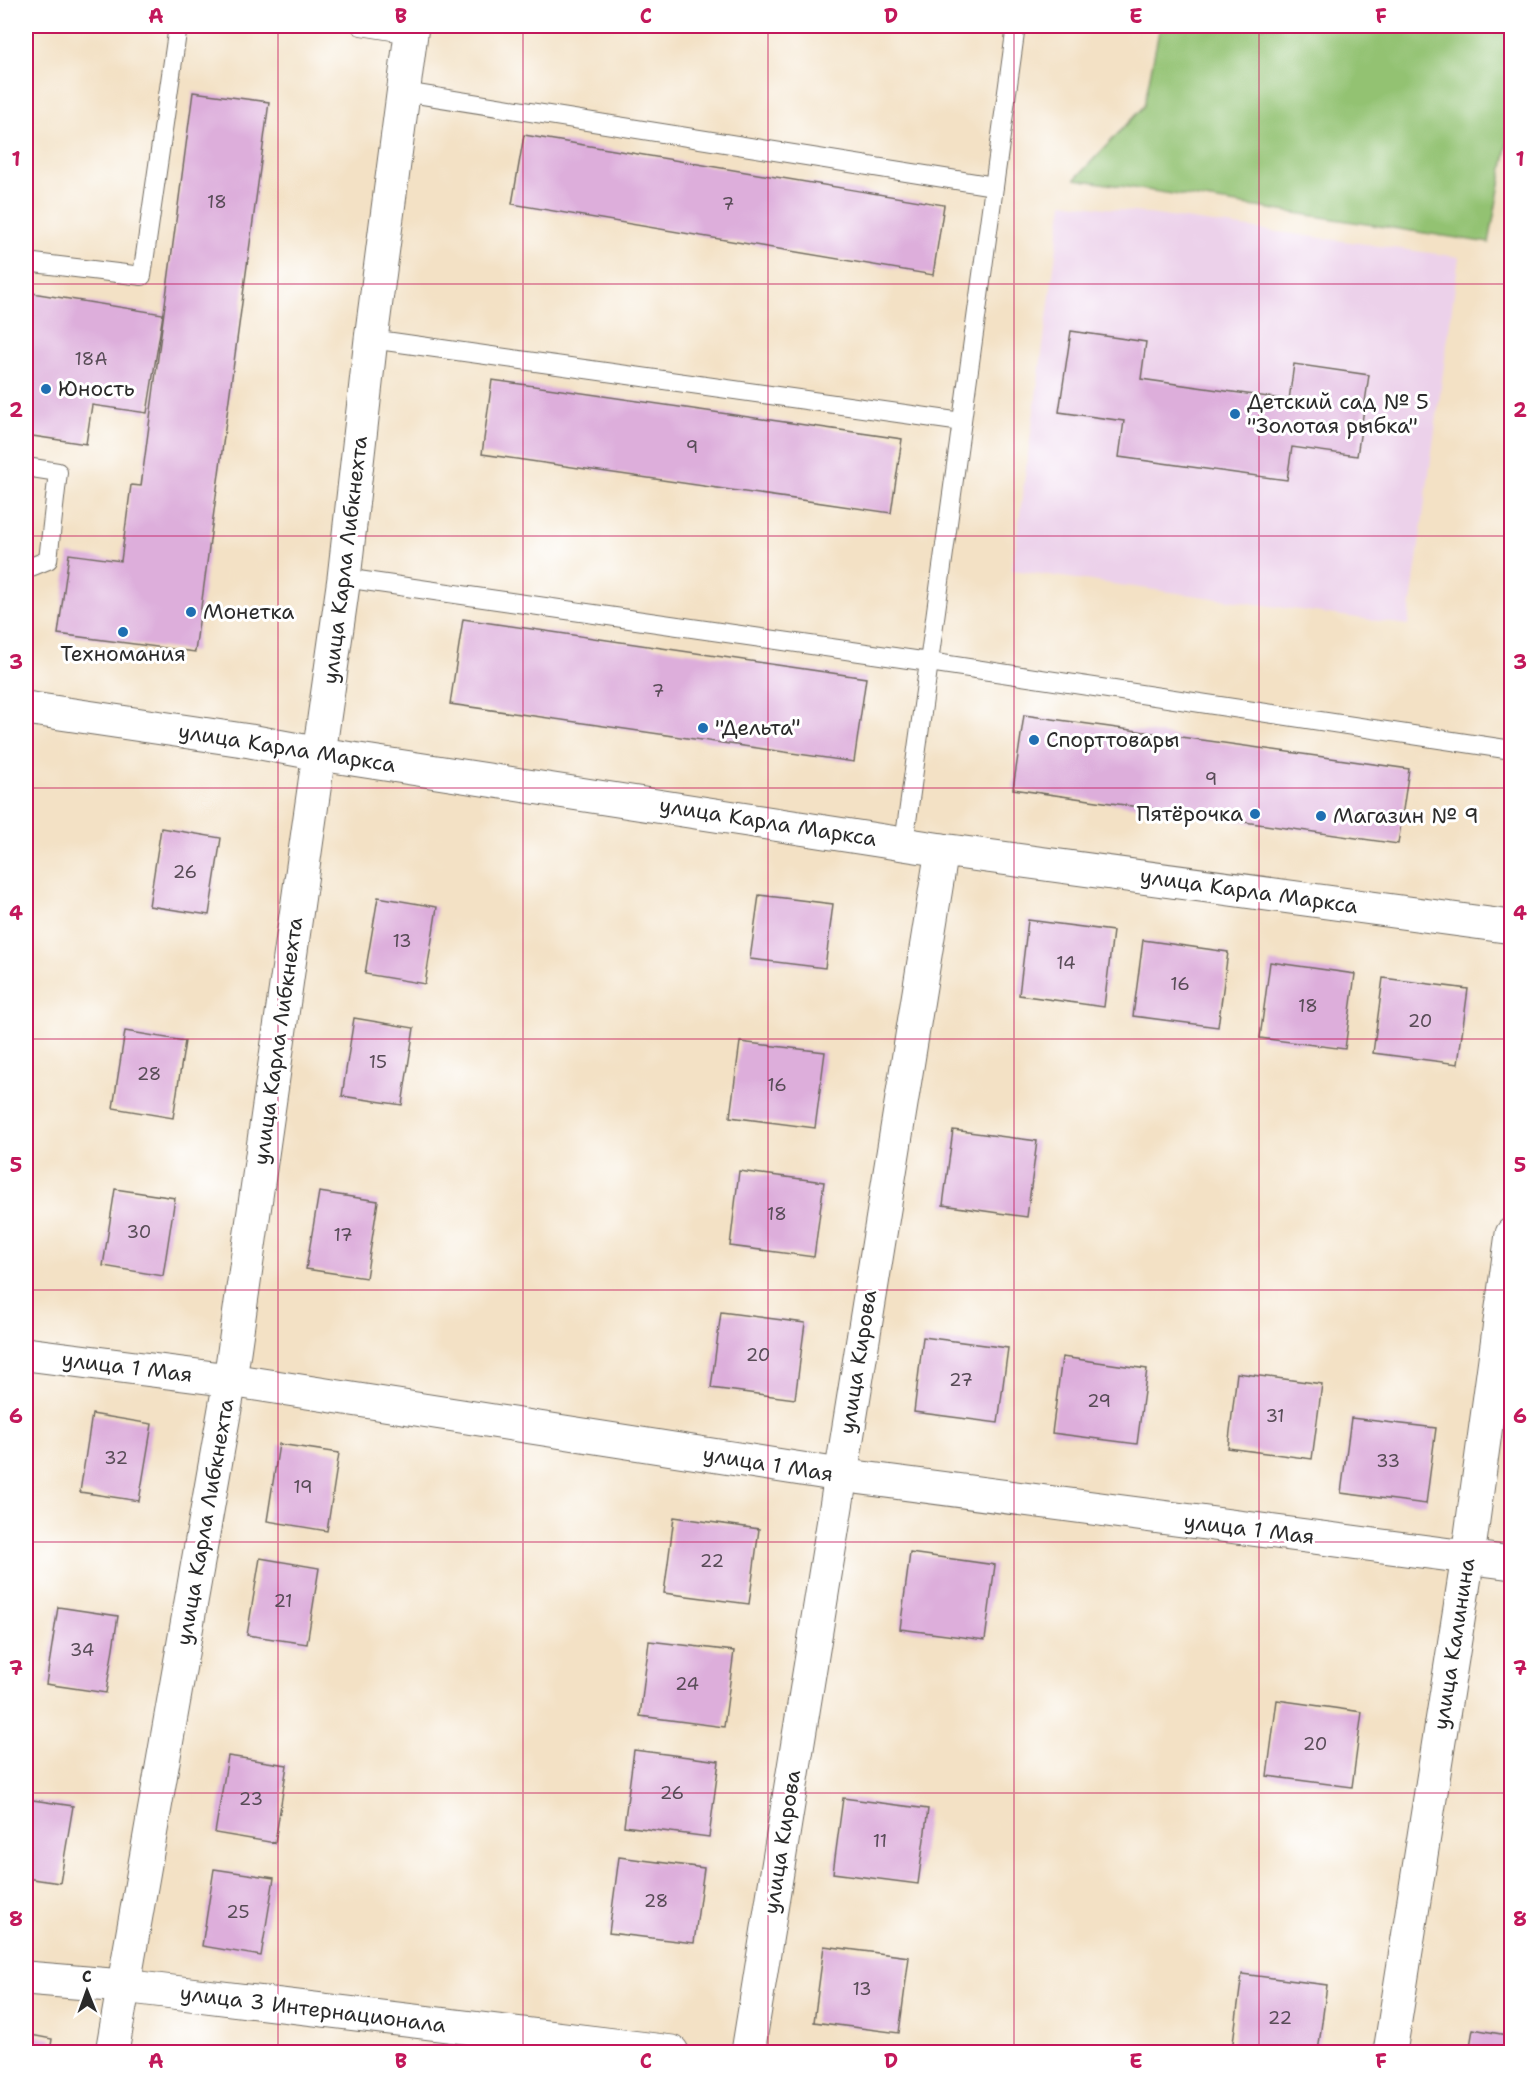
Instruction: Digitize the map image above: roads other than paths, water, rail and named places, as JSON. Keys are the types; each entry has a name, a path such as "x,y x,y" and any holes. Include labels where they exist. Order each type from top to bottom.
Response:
{"street":[{"name":"улица Карла Либкнехта","path":"112,2052 230,1380 344,578 371,339 411,30"},
{"name":"улица Карла Маркса","path":"26,708 942,850 1512,927"},
{"name":"улица Кирова","path":"748,2052 942,850"},
{"name":"улица Калинина","path":"1390,2052 1468,1557 1512,1234"},
{"name":"улица 1 Мая","path":"26,1354 230,1380 840,1475 1512,1563"},
{"name":"улица 3 Интернационала","path":"26,1978 123,1986 672,2052"}],"lane":[{"path":"26,261 142,276 178,26"},
{"path":"361,26 411,30"},
{"path":"904,843 1016,26"},
{"path":"404,92 994,186"},
{"path":"371,339 962,422"},
{"path":"26,467 58,472 48,560 26,569"},
{"path":"344,578 929,662 1512,750"}],"place":[{"name":"Юность","path":"46,389"},
{"name":"Детский сад № 5 \"Золотая рыбка\"","path":"1235,414"},
{"name":"Монетка","path":"191,612"},
{"name":"Техномания","path":"123,632"},
{"name":"\"Дельта\"","path":"703,728"},
{"name":"Спорттовары","path":"1034,740"},
{"name":"Пятёрочка","path":"1255,814"},
{"name":"Магазин № 9","path":"1321,816"}]}
